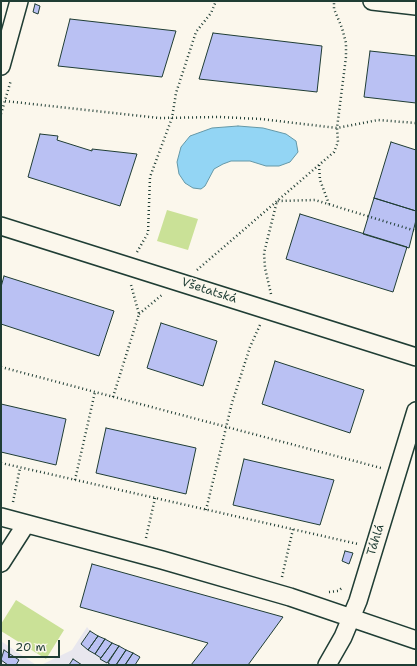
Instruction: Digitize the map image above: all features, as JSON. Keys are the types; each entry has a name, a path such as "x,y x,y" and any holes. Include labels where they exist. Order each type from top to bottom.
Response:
{"street":[{"path":"1,66 19,1"},
{"path":"372,1 416,6"},
{"name":"Všetatská","path":"1,226 416,357"},
{"name":"Táhlá","path":"327,665 343,637 358,602 416,411"},
{"path":"6,512 26,524 162,560 290,597 416,640"},
{"path":"1,563 26,524"}],"path":[{"path":"113,397 139,314 129,278 130,267 135,255 148,233 150,177 172,118 176,93 196,32 211,13 216,1"},
{"path":"191,286 197,270 334,152 338,142 337,128 346,57 346,43 342,28 334,9 334,1"},
{"path":"5,101 172,118 219,117 261,119 337,128 378,120 416,123"},
{"path":"319,165 320,180 328,204"},
{"path":"277,201 315,200 416,231"},
{"path":"206,510 226,428 250,347 267,310 271,294 265,268 264,253 277,201"},
{"path":"139,314 165,293"},
{"path":"1,367 226,428 397,472"},
{"path":"75,480 95,392"},
{"path":"1,463 365,546"},
{"path":"6,512 20,468"},
{"path":"145,542 155,498"},
{"path":"281,581 293,529"}],"shaded area":[{"path":"87,627 116,665 41,665 72,650"},
{"path":"1,641 36,665 1,665"}],"green space":[{"path":"167,210 198,219 188,250 157,241"},
{"path":"16,600 64,630 46,659 1,631 1,624"}],"water":[{"path":"238,126 263,128 286,134 296,141 298,152 290,162 279,166 266,166 250,161 231,161 223,164 214,169 205,186 201,189 193,188 185,183 179,174 177,162 181,147 190,136 212,128"}],"building":[{"path":"35,4 40,6 38,14 33,12"},
{"path":"70,19 176,31 162,77 58,66"},
{"path":"213,33 322,46 317,92 199,79"},
{"path":"370,51 416,56 416,103 364,97"},
{"path":"40,134 58,136 57,140 92,151 92,149 137,154 120,206 28,177"},
{"path":"391,142 416,150 416,211 374,198"},
{"path":"374,198 416,211 416,220 409,248 363,234"},
{"path":"300,214 407,247 393,292 286,259"},
{"path":"4,276 114,311 99,356 1,324 1,287"},
{"path":"161,323 217,341 203,386 147,368"},
{"path":"275,361 364,390 350,433 262,404"},
{"path":"1,404 66,419 56,465 1,452"},
{"path":"106,428 196,448 186,494 96,473"},
{"path":"244,459 334,480 320,525 233,505"},
{"path":"345,551 353,553 349,564 342,561"},
{"path":"92,564 283,617 248,665 191,665 208,643 80,607"},
{"path":"90,631 98,636 88,650 81,644"},
{"path":"98,636 105,639 95,654 88,650"},
{"path":"105,639 112,643 101,658 95,654"},
{"path":"112,643 119,646 107,663 100,659"},
{"path":"119,646 126,650 116,665 111,665 108,663"},
{"path":"4,650 19,660 16,665 8,665 1,660"},
{"path":"126,650 133,653 125,665 116,665"},
{"path":"133,653 140,657 135,665 125,665"},
{"path":"73,659 82,665 69,665"}]}
